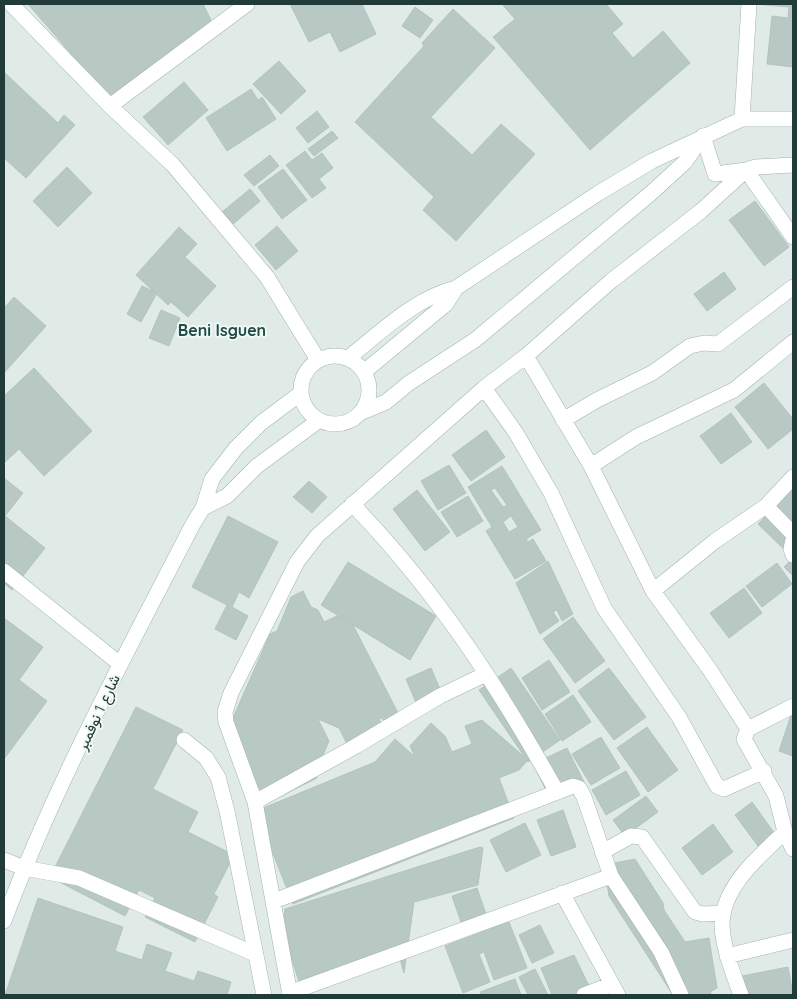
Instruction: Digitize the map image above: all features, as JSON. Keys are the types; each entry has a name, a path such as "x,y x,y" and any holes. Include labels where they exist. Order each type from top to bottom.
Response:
{"street":[{"path":"11,4 110,106 173,165 267,276 318,360"},
{"path":"110,106 247,4"},
{"path":"742,119 749,4"},
{"path":"348,358 420,302 439,292 456,288 597,194 652,161 742,119 793,120"},
{"path":"703,136 715,174 746,170 756,166 793,165"},
{"path":"362,412 370,392 364,371 348,358 333,356 318,360 304,374 301,393 303,403 309,413 318,420 330,424 342,424 353,420 362,412 386,402 409,383 475,340 650,194 685,162 703,136"},
{"path":"746,170 793,237"},
{"path":"611,876 289,994 255,802 229,732 226,718 228,702 297,562 317,536 484,388 526,356 611,281 701,211 746,170"},
{"path":"563,420 597,400 652,373 690,346 704,343 718,344 793,287"},
{"path":"364,371 446,304 456,288"},
{"path":"591,466 636,437 734,390 793,342"},
{"path":"526,356 591,466 653,591 710,670 748,729"},
{"path":"484,388 516,433 551,493 604,608 679,718 717,786 724,789 764,772"},
{"name":"شارع 1 نوفمبر","path":"4,921 24,868 120,664 203,508 212,479 236,448 261,423 301,393"},
{"path":"203,508 227,496 258,466 318,420"},
{"path":"653,591 715,542 766,506 793,477"},
{"path":"352,504 416,574 514,716 557,792"},
{"path":"766,506 793,534"},
{"path":"793,540 791,549 793,555"},
{"path":"4,571 120,664"},
{"path":"255,802 356,746 440,696 486,674"},
{"path":"793,706 748,729 744,739 776,796 785,832 793,849"},
{"path":"184,740 206,758 218,778 227,811 264,995"},
{"path":"274,901 570,786 581,791 611,876 661,952 682,995"},
{"path":"741,995 727,956 723,933 723,913 742,876 753,862 785,832"},
{"path":"602,852 631,836 640,836 649,845 695,912 702,914 723,913"},
{"path":"4,860 24,868 79,878 255,954"},
{"path":"562,893 615,990 584,995"},
{"path":"727,956 793,940"}],"building":[{"path":"28,4 203,4 211,20 164,65 109,98"},
{"path":"290,4 362,4 376,34 340,52 330,32 309,42"},
{"path":"502,4 606,4 623,24 612,33 633,58 663,31 690,63 590,150 493,37 515,19"},
{"path":"755,4 793,4 793,67 767,64 772,16 788,18 789,7"},
{"path":"415,7 433,20 420,38 402,26"},
{"path":"453,9 495,48 431,117 472,155 501,124 535,154 456,241 423,210 434,197 355,122 424,46 422,43"},
{"path":"279,61 306,91 281,114 253,84"},
{"path":"4,72 58,123 64,115 75,125 26,178 4,158"},
{"path":"184,82 208,110 168,145 143,117"},
{"path":"251,89 258,100 262,97 276,119 227,151 206,118"},
{"path":"317,111 329,127 308,143 296,128"},
{"path":"332,131 338,138 314,156 308,149"},
{"path":"305,151 312,160 322,153 333,168 319,179 326,188 312,198 286,165"},
{"path":"270,155 279,166 254,186 244,175"},
{"path":"67,167 92,193 58,227 33,201"},
{"path":"283,169 307,200 282,219 258,187"},
{"path":"250,189 260,201 232,225 222,212"},
{"path":"755,201 789,247 764,266 729,220"},
{"path":"277,226 298,251 276,270 255,245"},
{"path":"179,227 197,244 185,257 216,286 188,317 171,302 168,305 136,275"},
{"path":"724,272 736,289 707,311 694,294"},
{"path":"142,286 157,293 141,322 127,314"},
{"path":"14,297 46,326 4,373 4,308"},
{"path":"161,310 180,318 169,346 149,338"},
{"path":"34,368 92,431 44,476 19,449 4,463 4,396"},
{"path":"764,383 793,419 793,429 768,449 735,407"},
{"path":"731,413 752,442 721,464 700,436"},
{"path":"486,430 505,457 471,481 452,455"},
{"path":"449,465 466,493 438,510 421,481"},
{"path":"502,466 541,530 526,539 528,542 533,539 546,561 515,579 486,531 492,527 468,487","holes":["495,488 507,505 503,507 491,490","511,516 518,527 509,532 503,522"]},
{"path":"4,478 23,493 5,516 45,548 12,590 4,583"},
{"path":"309,481 327,497 312,513 293,497"},
{"path":"793,488 793,558 758,524"},
{"path":"417,490 450,532 425,551 393,509"},
{"path":"468,496 483,521 457,537 441,512"},
{"path":"228,516 278,542 249,598 239,592 232,607 248,616 236,640 215,629 227,605 192,587"},
{"path":"793,558 793,576 784,567"},
{"path":"548,561 573,614 562,621 557,610 553,612 559,621 540,634 516,583"},
{"path":"348,562 436,616 410,660 321,605"},
{"path":"777,563 792,584 762,607 746,586"},
{"path":"744,588 762,613 729,638 710,613"},
{"path":"303,591 311,607 318,610 324,622 337,616 352,623 398,713 393,724 378,717 383,726 348,746 339,728 318,719 329,741 323,755 309,762 317,778 267,803 229,727 270,634 277,631 291,597"},
{"path":"573,617 605,661 575,683 543,639"},
{"path":"4,618 43,647 19,680 47,701 4,759"},
{"path":"549,660 570,692 542,710 522,678"},
{"path":"431,668 445,701 420,712 406,679"},
{"path":"511,668 560,740 528,762 479,690"},
{"path":"609,668 646,717 614,740 578,691"},
{"path":"573,695 591,722 562,741 545,714"},
{"path":"136,707 183,730 153,789 198,812 188,832 234,855 214,894 218,897 195,942 145,917 155,898 139,890 125,916 50,877"},
{"path":"793,709 793,756 779,751"},
{"path":"482,720 528,760 519,770 499,778 514,818 293,904 256,811 375,762 395,739 415,757 410,746 431,723 445,736 452,752 472,744 465,726"},
{"path":"647,727 678,770 648,792 617,748"},
{"path":"601,737 620,768 591,785 572,754"},
{"path":"567,748 585,784 551,800 533,764"},
{"path":"626,771 640,795 606,815 592,790"},
{"path":"646,796 658,812 625,836 613,820"},
{"path":"752,802 775,834 758,846 735,815"},
{"path":"563,810 576,847 551,856 537,820"},
{"path":"525,823 541,855 506,872 490,840"},
{"path":"713,824 733,852 702,875 682,848"},
{"path":"480,847 483,848 478,885 414,902 404,973 400,959 302,991 282,928 285,909"},
{"path":"635,859 685,942 709,938 717,988 710,992 712,995 673,995 609,896 604,865"},
{"path":"477,888 489,923 464,931 452,896"},
{"path":"38,898 123,927 115,951 142,960 147,944 172,953 165,971 194,981 198,971 231,982 227,995 5,995"},
{"path":"509,922 527,968 494,980 484,952 479,954 490,982 463,993 445,946"},
{"path":"540,925 554,953 532,963 519,935"},
{"path":"574,955 590,988 573,995 552,995 541,968"},
{"path":"788,967 793,995 736,995 732,978"},
{"path":"535,969 548,995 528,995 519,977"},
{"path":"515,979 521,995 481,995 480,992"}],"district":[{"name":"Beni Isguen","path":"222,330"}]}
